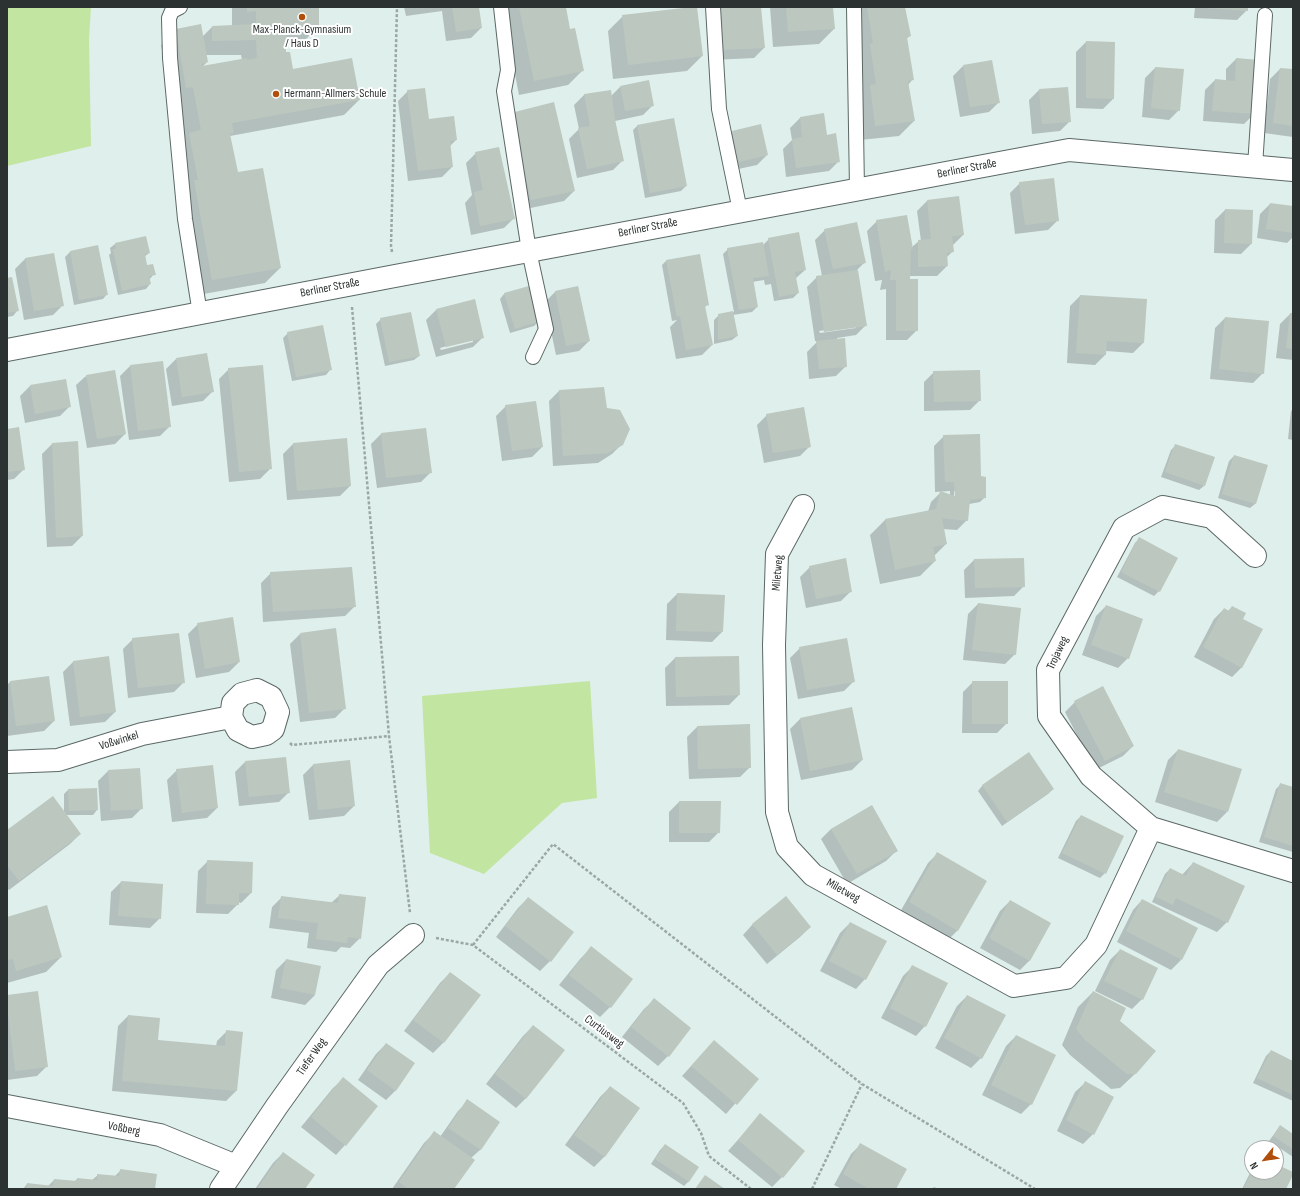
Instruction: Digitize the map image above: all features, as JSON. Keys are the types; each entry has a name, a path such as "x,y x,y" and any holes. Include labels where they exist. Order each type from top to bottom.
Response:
{"street":[{"name":"Berliner Straße","path":"7,350 350,284 1069,150 1293,170"},
{"name":"Miletweg","path":"803,506 777,554 774,645 777,812 787,847 813,875 1014,986 1066,978 1096,945 1151,828"},
{"name":"Trojaweg","path":"1255,556 1212,517 1163,507 1124,528 1048,670 1049,716 1092,776 1151,828 1293,871"},
{"path":"257,690 271,697 278,712 273,729 266,734 252,737 238,730 231,717 233,703 242,694 257,690"},
{"name":"Voßwinkel","path":"7,762 58,760 142,734 231,717"},
{"name":"Tiefer Weg","path":"221,1189 277,1106 378,965 413,935"},
{"name":"Voßberg","path":"7,1106 160,1136 236,1166"}],"lane":[{"path":"180,7 172,11 169,18 170,58 185,219 200,314"},
{"path":"501,7 508,70 504,91 529,251 546,329 533,357"},
{"path":"713,7 719,109 740,211"},
{"path":"854,7 857,189"},
{"path":"1255,166 1265,15"}],"path":[{"path":"395,276 391,246 397,7"},
{"path":"350,284 389,736 413,935"},
{"path":"273,729 292,745 389,736"},
{"path":"473,944 553,844 862,1084 1035,1189"},
{"name":"Curtiusweg","path":"413,935 473,944 683,1103 702,1133 709,1156 751,1189"},
{"path":"812,1189 862,1084"}],"green space":[{"path":"7,7 91,7 89,39 91,146 7,166"},
{"path":"590,681 597,798 562,803 484,874 430,853 422,696"}],"building":[{"path":"247,7 319,7 319,27 286,27 286,52 290,52 293,69 352,58 360,100 232,123 234,133 230,134 238,172 263,168 281,268 212,280 194,180 198,180 189,133 201,130 193,87 186,88 176,29 201,24 208,62 202,64 202,66 247,58 247,60 257,58 256,40 212,41 212,26 256,24 256,11 247,12"},
{"path":"452,7 479,7 482,28 456,32"},
{"path":"519,7 566,7 570,29 575,28 584,71 534,81"},
{"path":"697,7 703,56 628,65 622,15"},
{"path":"718,7 761,7 765,48 722,50"},
{"path":"786,7 833,7 835,29 788,32"},
{"path":"867,7 905,7 911,36 907,37 914,80 908,81 915,121 875,126 870,85 876,84 870,44 873,43"},
{"path":"1248,7 1248,11 1204,8"},
{"path":"1086,41 1115,42 1114,99 1086,98"},
{"path":"1236,58 1259,60 1255,114 1212,111 1215,79 1235,81"},
{"path":"992,60 1000,103 970,107 963,65"},
{"path":"1155,67 1184,69 1180,111 1151,108"},
{"path":"1280,68 1293,69 1293,126 1273,123"},
{"path":"649,80 654,106 625,111 620,86"},
{"path":"1068,87 1071,122 1042,124 1039,89"},
{"path":"425,88 429,119 454,116 457,140 450,141 453,167 418,171 407,90"},
{"path":"611,90 615,120 624,161 587,169 578,128 590,126 584,94"},
{"path":"554,102 575,191 531,200 511,113"},
{"path":"824,113 827,135 836,133 840,162 796,168 792,139 802,137 800,117"},
{"path":"674,118 687,186 650,193 637,125"},
{"path":"761,124 768,155 739,162 732,131"},
{"path":"499,147 515,219 480,226 474,192 483,190 475,152"},
{"path":"1054,178 1059,221 1025,225 1019,182"},
{"path":"959,196 964,235 952,236 954,252 947,253 948,266 918,267 918,240 931,239 927,200"},
{"path":"1270,203 1293,206 1293,233 1266,229"},
{"path":"1225,209 1253,210 1252,244 1224,243"},
{"path":"907,215 913,249 911,249 910,279 918,279 918,331 896,331 896,280 890,280 891,270 885,272 876,220"},
{"path":"857,222 866,263 833,269 824,229"},
{"path":"799,232 806,270 795,272 799,293 779,297 768,238"},
{"path":"146,236 150,253 145,254 147,265 153,264 156,275 149,276 151,284 122,291 113,249 116,249 115,243"},
{"path":"763,242 769,276 753,278 758,307 739,310 727,248"},
{"path":"98,245 108,295 79,300 70,251"},
{"path":"54,253 64,306 34,311 25,258"},
{"path":"700,254 709,305 705,306 713,345 686,350 680,316 677,317 666,260"},
{"path":"858,270 867,326 824,332 816,276"},
{"path":"12,277 19,311 7,313 7,278"},
{"path":"529,286 540,321 515,329 504,293"},
{"path":"578,286 590,341 566,346 555,291"},
{"path":"1080,295 1147,299 1144,343 1107,341 1106,355 1076,353"},
{"path":"475,299 484,338 446,347 436,309"},
{"path":"733,311 738,336 718,340 718,314"},
{"path":"411,312 420,356 389,362 380,318"},
{"path":"1290,313 1293,313 1293,349 1286,348"},
{"path":"1225,317 1269,321 1264,374 1219,369"},
{"path":"323,325 332,370 296,377 287,332"},
{"path":"845,338 847,367 819,369 816,341"},
{"path":"207,353 214,392 182,397 176,358"},
{"path":"163,361 171,427 138,431 130,365"},
{"path":"263,365 272,469 239,472 228,368"},
{"path":"115,370 126,434 97,439 86,375"},
{"path":"980,370 981,401 934,402 933,371"},
{"path":"66,379 71,407 35,414 30,385"},
{"path":"604,387 607,408 620,410 630,429 623,445 608,453 563,456 559,390"},
{"path":"536,401 543,447 512,451 505,405"},
{"path":"804,407 811,447 773,453 766,414"},
{"path":"19,427 25,470 7,472 7,429"},
{"path":"426,428 432,473 386,478 381,433"},
{"path":"980,434 981,476 986,477 986,498 970,500 968,521 942,518 947,544 933,547 936,561 895,570 885,519 936,509 940,491 955,496 954,482 945,482 943,435"},
{"path":"347,438 351,486 297,491 293,443"},
{"path":"78,441 83,536 56,538 52,443"},
{"path":"1175,444 1215,457 1205,486 1165,472"},
{"path":"1234,455 1268,465 1256,504 1222,494"},
{"path":"1139,537 1178,558 1160,592 1121,572"},
{"path":"846,558 852,592 816,599 809,566"},
{"path":"1024,558 1025,587 975,588 974,559"},
{"path":"352,567 356,607 273,612 270,572"},
{"path":"677,593 725,595 723,632 676,631"},
{"path":"978,603 1021,608 1016,655 972,650"},
{"path":"1106,605 1143,619 1129,659 1091,645"},
{"path":"1232,606 1246,613 1243,619 1263,629 1242,668 1203,647 1224,608 1229,611"},
{"path":"233,617 240,662 205,669 197,623"},
{"path":"336,628 346,709 309,713 300,633"},
{"path":"179,633 185,683 138,688 132,638"},
{"path":"847,638 855,682 807,690 799,647"},
{"path":"109,656 116,712 80,717 73,661"},
{"path":"739,656 740,695 676,697 675,657"},
{"path":"49,676 55,721 16,726 10,681"},
{"path":"972,681 1008,681 1008,724 972,724"},
{"path":"1103,686 1134,746 1105,761 1074,701"},
{"path":"852,707 863,760 810,771 800,718"},
{"path":"750,724 751,768 698,769 697,726"},
{"path":"1178,749 1242,769 1228,812 1164,792"},
{"path":"1029,752 1054,789 1007,822 982,785"},
{"path":"286,757 290,793 249,797 245,761"},
{"path":"350,760 355,806 318,810 313,764"},
{"path":"213,765 218,808 182,813 176,769"},
{"path":"140,768 143,809 111,811 108,770"},
{"path":"1280,783 1293,787 1293,846 1264,837"},
{"path":"97,788 98,810 69,811 68,789"},
{"path":"53,796 81,834 19,881 7,865 7,830"},
{"path":"679,801 721,801 720,833 679,833"},
{"path":"872,805 898,851 857,874 831,829"},
{"path":"1081,815 1124,836 1106,874 1062,853"},
{"path":"937,852 987,881 958,931 909,902"},
{"path":"207,860 253,862 252,893 239,893 239,905 206,904"},
{"path":"1193,862 1245,886 1228,923 1176,898 1173,905 1156,897 1170,868 1186,876"},
{"path":"121,881 163,884 161,919 118,916"},
{"path":"339,894 366,897 361,939 348,937 347,943 316,939 318,923 278,918 281,896 338,903"},
{"path":"786,896 811,927 777,955 752,924"},
{"path":"528,897 574,932 551,962 505,926"},
{"path":"1142,899 1198,928 1182,960 1126,931"},
{"path":"1010,900 1051,923 1030,961 989,938"},
{"path":"47,905 62,957 16,971 13,959 7,960 7,917"},
{"path":"850,922 887,941 866,980 829,961"},
{"path":"591,946 633,979 611,1008 569,975"},
{"path":"1120,949 1158,968 1143,1000 1104,981"},
{"path":"286,959 321,966 315,995 280,988"},
{"path":"912,965 948,983 926,1027 890,1008"},
{"path":"450,972 481,995 444,1043 413,1020"},
{"path":"38,991 48,1067 15,1071 7,995"},
{"path":"1093,991 1126,1008 1120,1021 1156,1051 1136,1074 1127,1074 1085,1040 1076,1029"},
{"path":"967,995 1006,1015 982,1059 944,1038"},
{"path":"654,998 691,1028 669,1057 631,1027"},
{"path":"128,1015 160,1018 158,1040 225,1046 226,1030 243,1032 237,1091 122,1081"},
{"path":"533,1025 565,1050 526,1099 495,1074"},
{"path":"1016,1035 1056,1055 1032,1105 991,1085"},
{"path":"714,1040 759,1079 737,1105 691,1066"},
{"path":"386,1043 415,1063 396,1091 367,1070"},
{"path":"1271,1050 1293,1061 1293,1095 1257,1078"},
{"path":"343,1077 378,1106 346,1146 311,1117"},
{"path":"1085,1081 1114,1097 1094,1135 1066,1120"},
{"path":"610,1086 640,1108 605,1157 574,1135"},
{"path":"467,1099 500,1122 481,1150 448,1128"},
{"path":"760,1113 805,1151 783,1178 738,1140"},
{"path":"1280,1125 1293,1134 1293,1149 1284,1143 1284,1140 1279,1140 1273,1136"},
{"path":"434,1131 475,1160 454,1189 408,1189 399,1182"},
{"path":"860,1143 907,1169 896,1189 869,1189 843,1174"},
{"path":"665,1144 699,1167 689,1182 655,1159"},
{"path":"283,1152 315,1175 305,1189 257,1189"},
{"path":"1284,1168 1293,1172 1286,1189 1243,1189 1248,1180 1284,1180"},
{"path":"120,1169 157,1174 155,1189 26,1189 27,1183 53,1186 54,1179 77,1181 77,1178 97,1180 97,1174 119,1176"},
{"path":"705,1175 725,1189 695,1189"}],"place":[{"name":"Max-Planck-Gymnasium / Haus D","path":"302,17"},
{"name":"Hermann-Allmers-Schule","path":"276,94"}]}
